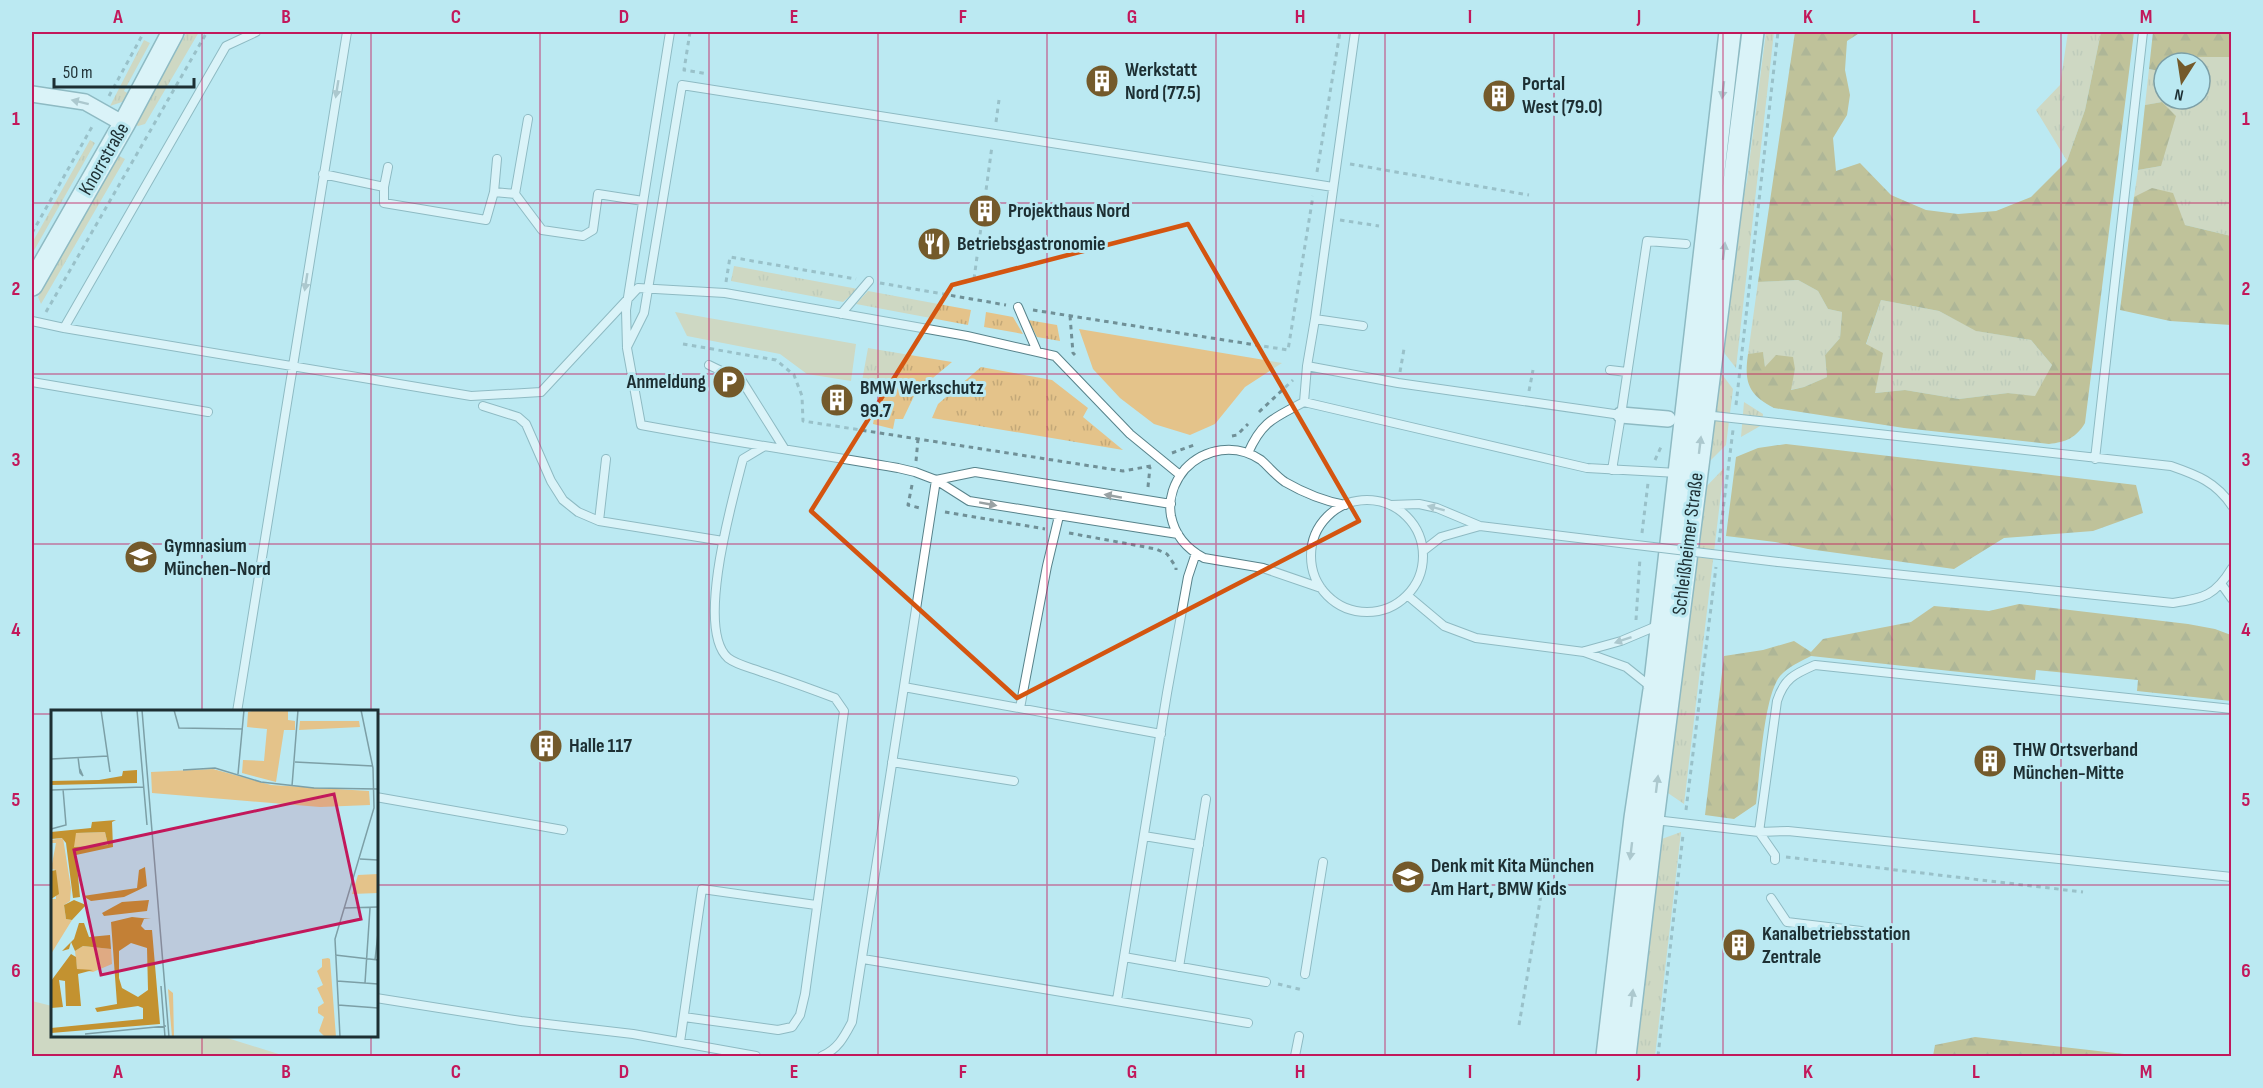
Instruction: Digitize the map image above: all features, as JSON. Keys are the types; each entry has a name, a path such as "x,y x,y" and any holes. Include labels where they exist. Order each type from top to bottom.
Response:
{"main road":[{"name":"Knorrstraße","path":"32,285 173,32"},
{"name":"Schleißheimer Straße","path":"1625,1056 1654,690 1730,32"},
{"name":"Schleißheimer Straße","path":"1607,1056 1704,415 1753,32"}],"street":[{"path":"32,94 85,102 124,123"},
{"path":"1621,415 1668,419"}],"lane":[{"path":"64,328 226,46 256,32"},
{"path":"237,710 347,32"},
{"path":"670,32 626,310 627,348 641,425 898,468 936,480 969,501 1178,534"},
{"path":"1304,402 1307,366 1355,32"},
{"path":"2095,459 2143,32"},
{"path":"627,348 644,313 682,86 1334,187"},
{"path":"528,119 515,194 542,230 583,236 593,230 598,194 643,201"},
{"path":"388,167 384,203 486,220 494,192 497,159"},
{"path":"323,174 384,187"},
{"path":"494,192 515,194"},
{"path":"1612,470 1647,241 1686,244"},
{"path":"841,314 869,281"},
{"path":"36,322 471,396 541,392 638,288 724,293 967,336 1055,356 1130,434 1180,475"},
{"path":"1018,307 1037,351"},
{"path":"1315,319 1363,326"},
{"path":"709,365 742,381 784,448"},
{"path":"1307,366 1398,383 1621,415"},
{"path":"1610,370 1627,372"},
{"path":"32,382 207,412"},
{"path":"1248,453 1255,437 1268,421 1304,402 1587,468 1678,473"},
{"path":"483,406 518,417 526,424 551,481 563,500 578,512 599,521 723,541"},
{"path":"1704,415 2171,466 2197,475 2222,491 2232,506"},
{"path":"684,1017 778,1030 792,1027 800,1016 805,994 844,711 835,698 731,660 725,655 717,640 716,594 723,541 743,459 763,447"},
{"path":"1321,588 1282,573 1204,558 1196,554 1178,534 1172,522 1173,490 1180,475 1192,462 1213,452 1225,450 1248,453 1282,480 1299,490 1323,500 1345,505"},
{"path":"599,521 606,459"},
{"path":"936,480 975,472 1171,504"},
{"path":"822,1056 831,1052 843,1041 852,1022 936,480"},
{"path":"1389,505 1402,513 1419,536 1423,551 1419,577 1407,595 1389,608 1373,612 1346,608 1336,603 1321,588 1312,567 1313,540 1325,519 1345,505 1370,500 1389,505 1419,504 1437,508 1480,526 1778,562 2173,603 2201,599 2222,585 2232,568"},
{"path":"1020,708 1047,566 1059,516"},
{"path":"1423,551 1441,537 1480,526"},
{"path":"1117,1000 1188,577 1196,554"},
{"path":"2222,585 2232,599"},
{"path":"1407,595 1444,626 1476,638 1584,652 1626,667 1654,690"},
{"path":"1584,652 1635,636 1661,624"},
{"path":"1775,857 1759,832 1777,701 1782,685 1802,670 1815,665 2232,709"},
{"path":"904,687 1161,734"},
{"path":"892,762 1014,781"},
{"path":"378,797 563,830"},
{"path":"1179,967 1206,799"},
{"path":"1644,819 1759,832 1788,831 2232,877"},
{"path":"1144,836 1199,845"},
{"path":"1305,974 1323,862"},
{"path":"680,1042 702,889 816,905"},
{"path":"1771,898 1787,922 1861,931"},
{"path":"1124,957 1266,982"},
{"path":"863,959 1248,1023"},
{"path":"378,998 520,1021 633,1034 756,1056"},
{"path":"1295,1056 1299,1036"}],"path":[{"path":"32,233 144,32"},
{"path":"36,322 207,32"},
{"path":"690,32 684,70 718,76"},
{"path":"1316,174 1340,32"},
{"path":"999,100 995,123 1007,124"},
{"path":"974,279 992,145"},
{"path":"1342,163 1529,195"},
{"path":"724,293 730,257 1070,316 1288,350 1315,186"},
{"path":"1329,218 1379,226"},
{"path":"1070,316 1072,353 1080,361"},
{"path":"683,344 776,360 794,375 802,396 803,421 1123,471 1149,467 1170,453 1203,442"},
{"path":"1398,383 1404,349"},
{"path":"1256,415 1307,366"},
{"path":"1528,402 1533,370"},
{"path":"1226,437 1237,435 1249,424"},
{"path":"1775,857 2083,892"},
{"path":"1519,1025 1540,895"},
{"path":"1266,982 1303,990"}],"highlighted area":[{"path":"1188,224 1359,521 1017,698 811,511 952,285"}],"green space":[{"path":"187,32 199,32 145,124 138,126 135,124"},
{"path":"1766,32 1774,32 1736,368 1725,354 1720,342 1734,241 1747,180"},
{"path":"1795,32 1858,32 1847,41 1845,70 1850,95 1847,115 1833,138 1836,171 1860,163 1891,195 1926,210 1958,214 1996,211 2031,197 2067,161 2085,110 2101,32 2134,32 2085,423 2074,436 2049,444 1904,428 1774,408 1758,398 1750,387 1747,372 1748,354 1763,352 1765,367 1776,355 1793,357 1795,369 1791,390 1827,377 1825,355 1840,338 1842,312 1828,309 1818,291 1798,280 1758,282","holes":["1881,300 1939,311 1976,331 2031,340 2052,365 2035,396 2008,393 1959,399 1905,390 1875,393 1883,353 1866,344"]},
{"path":"2068,32 2101,32 2085,110 2067,161 2036,110 2060,85"},
{"path":"2153,32 2231,32 2231,57 2212,57 2212,51 2152,51 2152,70 2149,69"},
{"path":"144,40 150,43 124,91 129,94 125,101 110,106"},
{"path":"2212,57 2231,57 2231,236 2185,225 2134,197 2138,170 2161,166 2162,111 2212,111"},
{"path":"2149,69 2152,70 2152,104 2145,105"},
{"path":"2152,104 2152,111 2171,111 2176,116 2161,166 2138,170 2145,105"},
{"path":"90,140 95,143 32,254 32,243"},
{"path":"117,155 125,159 41,304 38,297"},
{"path":"2152,188 2173,193 2185,225 2231,236 2231,325 2170,321 2120,310 2134,197"},
{"path":"734,266 858,289 843,302 731,281"},
{"path":"1798,280 1818,291 1828,309 1842,312 1840,338 1825,355 1827,377 1804,387 1790,390 1795,369 1765,367 1763,353 1748,354 1758,282"},
{"path":"868,291 971,310 968,325 856,304"},
{"path":"1881,300 1939,311 1977,331 2031,340 2052,365 2036,397 2008,393 1959,399 1905,390 1874,393 1866,345"},
{"path":"675,312 856,344 851,381 807,374 780,354 687,336"},
{"path":"986,312 1013,317 1023,334 984,327"},
{"path":"1028,320 1057,325 1060,341 1037,337"},
{"path":"1079,329 1282,363 1245,387 1215,424 1190,435 1154,424 1120,398 1093,369"},
{"path":"868,348 952,362 916,392 903,419 895,419 893,429 873,424 880,384 862,381"},
{"path":"981,367 1052,380 1088,408 1083,417 1123,450 932,418 938,404"},
{"path":"1718,369 1733,389 1726,445 1708,463"},
{"path":"1744,402 1763,414 1762,425 1741,437"},
{"path":"1786,444 2136,485 2143,513 2093,531 2004,538 1954,569 1726,536 1736,457 1758,448"},
{"path":"1724,468 1684,804 1665,791 1704,489"},
{"path":"2019,604 2188,624 2215,629 2231,635 2231,701 2137,691 2138,680 2036,670 2035,680 1811,656 1783,673 1774,687 1766,718 1756,804 1734,819 1705,815 1724,656 1763,650 1794,641 1811,652 1823,639 1911,622 1934,606 1989,611"},
{"path":"1681,832 1655,1056 1634,1056 1659,840"},
{"path":"32,1001 51,1006 51,1037 224,1037 285,1056 32,1056"},
{"path":"1975,1037 2142,1056 1933,1056 1935,1045"}],"place":[{"name":"Werkstatt Nord (77.5)","path":"1102,81"},
{"name":"Portal West (79.0)","path":"1499,96"},
{"name":"Projekthaus Nord","path":"985,211"},
{"name":"Betriebsgastronomie","path":"934,244"},
{"name":"Anmeldung","path":"729,382"},
{"name":"BMW Werkschutz 99.7","path":"837,400"},
{"name":"Gymnasium München-Nord","path":"141,557"},
{"name":"Halle 117","path":"546,746"},
{"name":"THW Ortsverband München-Mitte","path":"1990,761"},
{"name":"Denk mit Kita München Am Hart, BMW Kids","path":"1408,877"},
{"name":"Kanalbetriebsstation Zentrale","path":"1739,945"}]}
